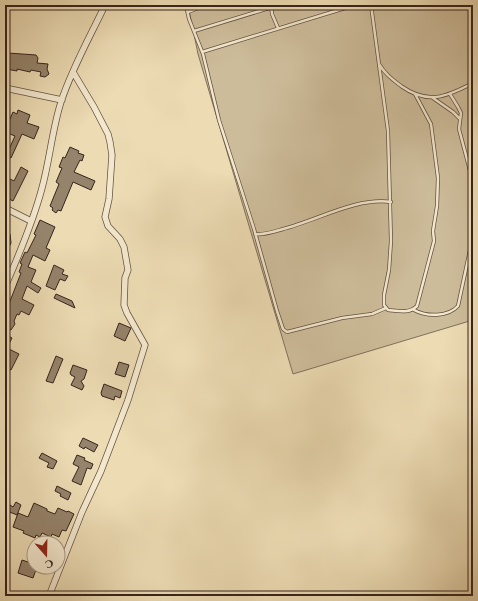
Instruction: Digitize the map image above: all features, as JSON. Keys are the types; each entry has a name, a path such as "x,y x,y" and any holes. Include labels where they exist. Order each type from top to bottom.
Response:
{"street":[{"path":"5,287 31,221 42,188 62,100 105,5"},
{"path":"49,596 82,512 104,465 128,400 145,345 124,305 125,278 128,270 124,247 120,238 108,226 105,217 109,199 112,155 108,134 74,72"},
{"path":"5,88 62,100"},
{"path":"5,208 31,221"}],"lane":[{"path":"186,5 202,52 219,120 255,234 276,312 281,324 285,330 291,331 302,327 316,326 342,318 372,314 386,308"},
{"path":"188,12 206,5"},
{"path":"194,31 279,5"},
{"path":"202,52 355,5"},
{"path":"371,5 388,131 391,248 389,270 384,295 384,305 388,310 408,312 414,310 417,306 434,241 433,231 437,206 438,178 431,124 415,94"},
{"path":"272,6 272,14 278,28"},
{"path":"378,62 383,71 407,90 415,94 432,98 450,94 473,83"},
{"path":"450,94 461,113 459,129 473,182"},
{"path":"432,98 453,112 460,119"},
{"path":"255,234 263,234 289,228 339,210 356,206 378,201 391,202"},
{"path":"414,310 420,313 441,315 455,310 458,306 473,236"}],"shaded area":[{"path":"188,5 473,5 473,320 293,374 198,54"}],"building":[{"path":"8,53 36,55 38,58 37,63 48,64 47,69 49,74 45,77 40,76 41,72 6,69"},
{"path":"5,108 10,119 13,112 17,114 18,110 30,115 27,123 39,127 34,139 22,134 11,158 6,156 15,136 5,132"},
{"path":"70,147 79,151 78,153 84,155 82,161 80,160 74,172 95,181 91,190 73,182 61,211 58,210 56,213 50,206 59,184 56,182 62,168 59,167 63,157 65,158"},
{"path":"21,167 28,171 13,201 5,197 5,180 6,177 14,181"},
{"path":"40,220 55,227 46,248 50,250 45,261 33,255 28,267 36,270 31,282 41,288 38,293 27,286 22,299 34,305 29,315 21,311 19,315 17,314 14,321 15,324 11,330 5,327 5,314 21,273 19,272 22,264 20,263 36,235 34,234"},
{"path":"5,232 10,234 11,243 5,255"},
{"path":"54,265 64,270 62,274 68,276 65,281 60,279 55,290 46,286"},
{"path":"56,294 72,301 75,308 54,298"},
{"path":"119,323 131,328 125,341 114,336"},
{"path":"7,335 12,338 7,348 19,354 11,370 5,367 5,339"},
{"path":"56,356 63,359 53,383 46,381"},
{"path":"119,362 129,365 125,377 115,374"},
{"path":"73,365 87,370 84,379 81,381 84,386 82,390 71,385 75,377 70,373"},
{"path":"104,384 122,391 120,398 115,396 114,400 102,396 101,393"},
{"path":"83,438 98,445 94,452 85,447 84,449 79,446"},
{"path":"42,453 57,461 53,469 47,467 49,463 39,458"},
{"path":"77,455 85,458 84,460 93,464 91,469 87,468 81,485 72,481 79,467 73,464"},
{"path":"57,486 71,493 68,500 60,496 61,494 55,491"},
{"path":"16,502 21,505 17,515 7,511 10,505 13,507"},
{"path":"34,503 55,514 58,508 74,514 66,531 62,530 60,535 46,535 42,533 41,535 28,535 23,533 24,531 13,527 18,513 28,517"},
{"path":"22,560 26,561 26,575 34,575 33,578 18,573"}]}
